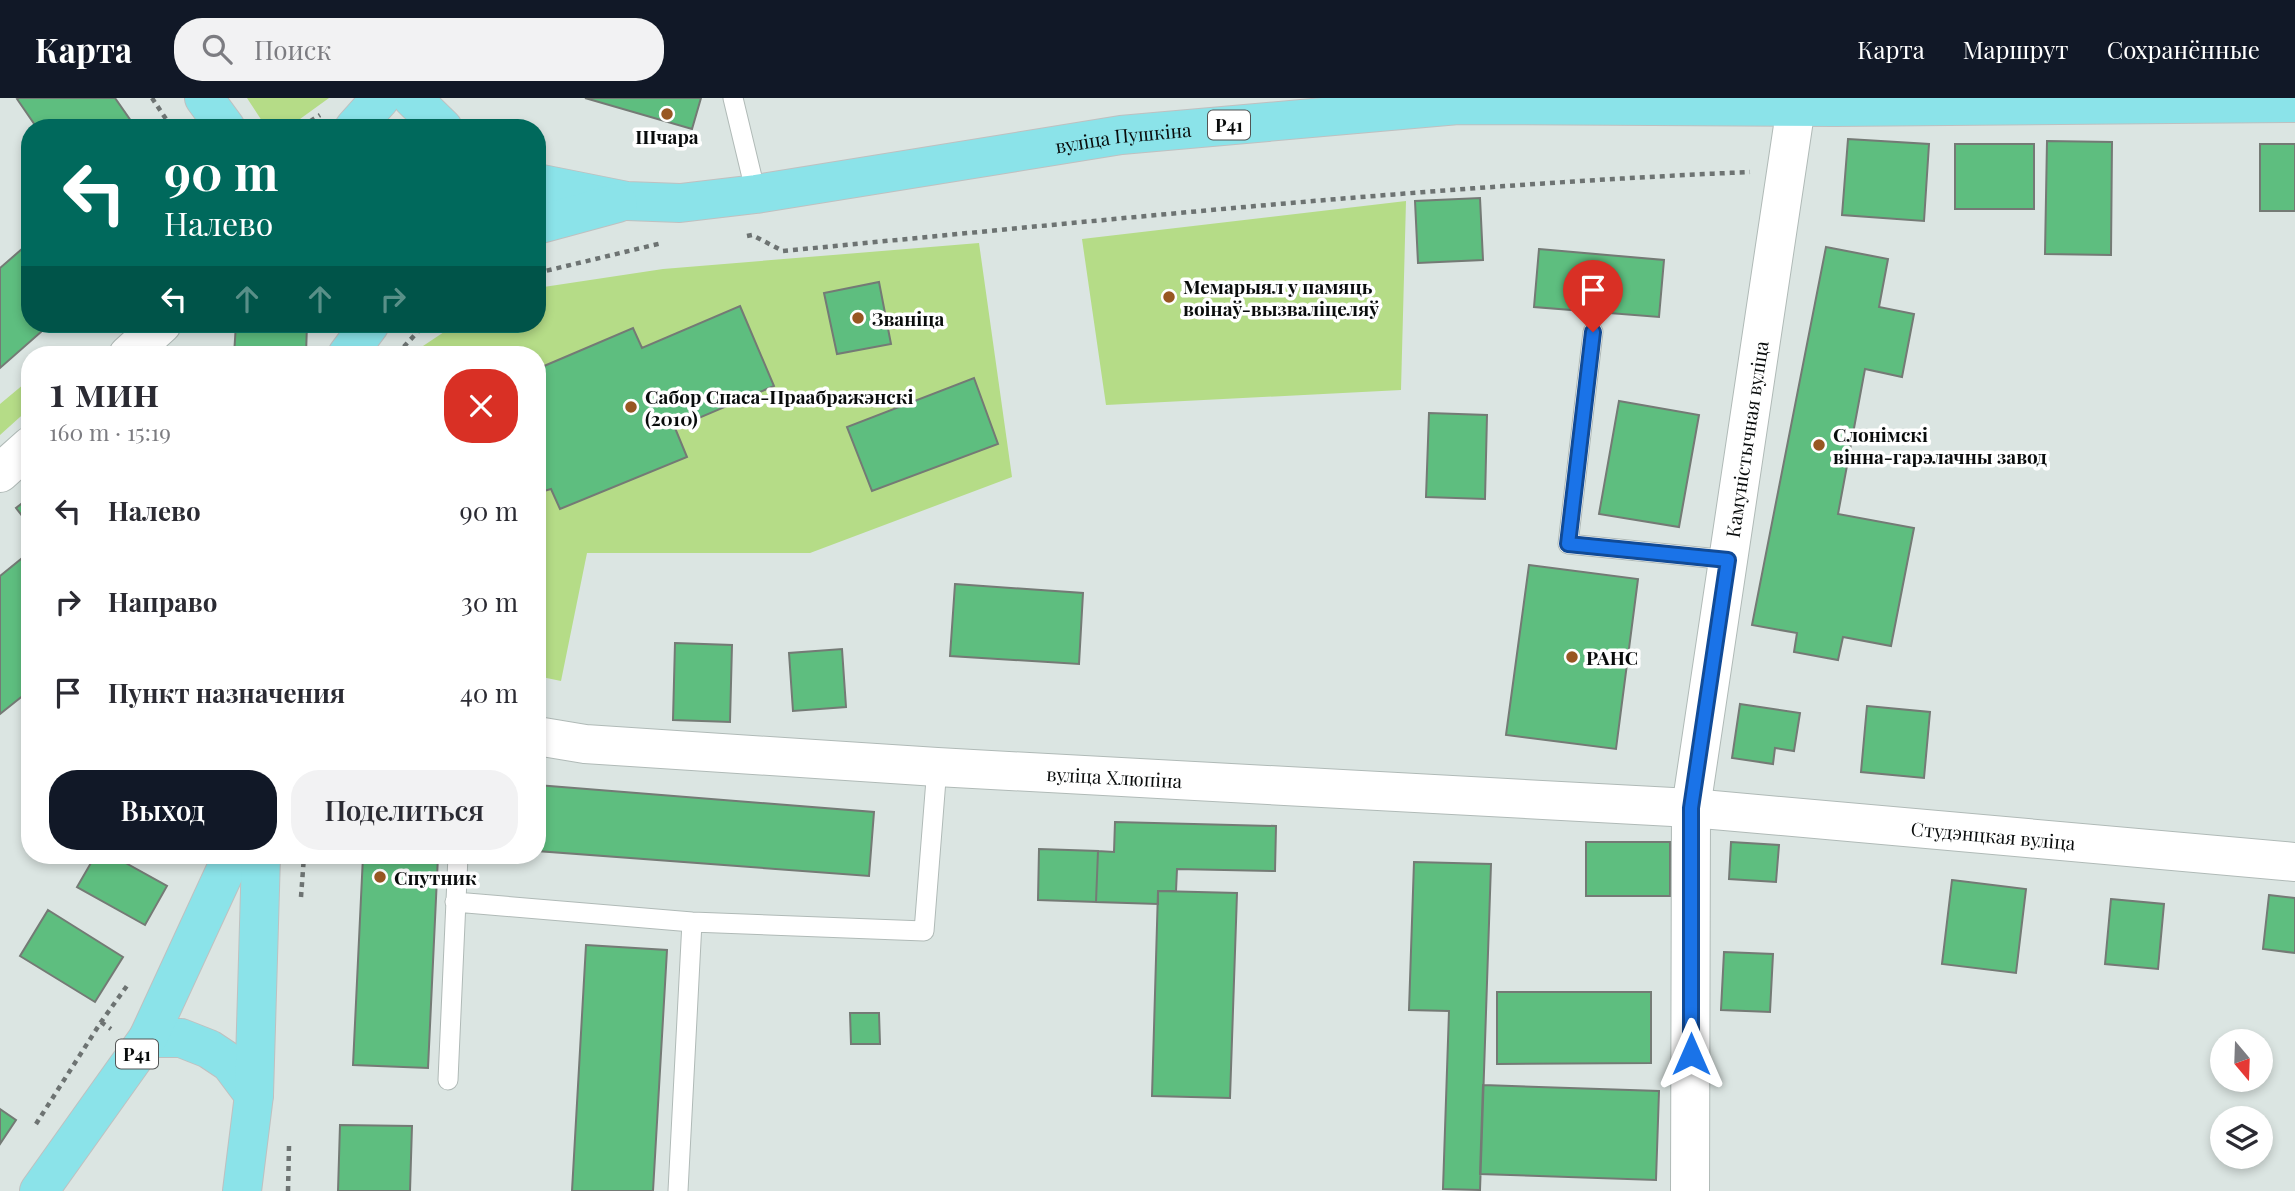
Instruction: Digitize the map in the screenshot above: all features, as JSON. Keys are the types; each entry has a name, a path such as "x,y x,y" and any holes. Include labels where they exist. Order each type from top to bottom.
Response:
{"main road":[{"path":"204,98 219,119"},
{"path":"362,119 380,98"},
{"path":"376,119 380,98"},
{"path":"412,98 434,119"},
{"name":"вуліца Пушкіна","path":"546,185 627,201 680,203 756,194 1121,135 1458,102 1796,106 1835,103 2223,100 2295,103"},
{"name":"вуліца Пушкіна","path":"546,223 627,201"},
{"name":"Р41","path":"39,1191 148,1038 228,864"},
{"path":"242,1191 254,1095 261,864"},
{"name":"Р41","path":"148,1038 181,1038 209,1049 230,1063 254,1095"}],"street":[{"name":"Камуністычная вуліца","path":"1690,1191 1691,808 1796,106"},
{"path":"138,346 152,333"},
{"path":"0,473 21,454"},
{"name":"вуліца Хлюпіна","path":"546,738 584,744 937,767 1691,808"},
{"name":"Студэнцкая вуліца","path":"1691,808 2295,862"}],"lane":[{"path":"733,98 756,194"},
{"path":"1593,332 1568,544 1728,560"},
{"path":"456,902 692,922 924,931 937,767"},
{"path":"448,1080 458,864"},
{"path":"678,1191 692,922"}],"path":[{"path":"152,98 166,119"},
{"path":"738,236 752,235 783,251 1144,216 1595,179 1787,170"},
{"path":"546,271 670,241"},
{"path":"34,1128 101,1021"}],"green space":[{"path":"247,98 329,98 300,119 261,119"},
{"path":"1406,201 1401,390 1106,405 1082,239"},
{"path":"979,243 1012,477 810,553 587,553 561,681 546,678 546,346 423,346 442,333 546,333 546,287 663,269"},
{"path":"21,386 21,416 0,435 0,404"}],"building":[{"path":"115,98 130,119 31,119 17,99"},
{"name":"Шчара","path":"585,98 701,98 692,129"},
{"path":"1848,139 1929,144 1924,221 1842,215"},
{"path":"2047,141 2112,142 2111,255 2045,254"},
{"path":"1955,144 2034,144 2034,209 1955,209"},
{"path":"2260,144 2295,144 2295,211 2260,211"},
{"path":"1480,198 1483,260 1418,263 1415,201"},
{"name":"Слонімскі вінна-гарэлачны завод","path":"1826,247 1888,259 1879,307 1914,314 1902,377 1865,369 1838,514 1914,528 1891,646 1843,637 1838,660 1794,652 1797,633 1752,625"},
{"path":"1539,249 1664,260 1659,317 1534,307"},
{"path":"21,250 21,333 40,333 25,346 21,346 21,350 0,368 0,268"},
{"name":"Званіца","path":"879,282 891,344 837,354 824,293"},
{"name":"Сабор Спаса-Праабражэнскі (2010)","path":"740,306 774,386 675,428 687,457 560,509 551,489 546,490 546,365 633,328 642,348"},
{"path":"235,333 307,333 306,346 235,346"},
{"path":"974,378 998,444 872,491 847,427"},
{"path":"1619,401 1699,415 1679,527 1599,514"},
{"path":"1429,413 1487,415 1485,499 1426,497"},
{"path":"21,559 21,697 0,714 0,576"},
{"name":"РАНС","path":"1529,565 1638,579 1616,749 1506,735"},
{"path":"955,584 1083,593 1079,664 950,656"},
{"path":"675,643 732,645 730,722 673,720"},
{"path":"842,649 846,707 793,711 789,653"},
{"path":"1740,704 1800,713 1794,751 1775,748 1773,764 1732,758"},
{"path":"1867,706 1930,712 1924,778 1861,772"},
{"path":"546,786 874,812 869,876 546,852"},
{"path":"1115,822 1276,826 1275,871 1177,869 1176,891 1158,891 1158,904 1096,902 1098,851 1114,852"},
{"path":"1586,842 1670,842 1670,896 1586,896"},
{"path":"1731,842 1779,845 1776,882 1729,879"},
{"path":"1039,849 1098,851 1096,902 1038,900"},
{"path":"1414,862 1491,864 1480,1190 1443,1189 1449,1011 1409,1010"},
{"path":"90,864 127,864 167,886 145,925 77,887"},
{"path":"363,864 438,864 428,1068 353,1065"},
{"path":"1952,880 2026,889 2016,973 1942,964"},
{"path":"1158,891 1237,893 1230,1098 1152,1096"},
{"path":"2269,895 2295,898 2295,953 2263,949"},
{"path":"2111,899 2164,904 2158,969 2105,964"},
{"path":"48,910 123,957 95,1002 20,956"},
{"path":"586,945 667,950 653,1191 572,1191"},
{"path":"1724,952 1773,954 1770,1012 1721,1010"},
{"path":"1497,992 1651,992 1651,1063 1497,1064"},
{"path":"850,1013 879,1013 880,1044 851,1044"},
{"path":"1483,1085 1659,1091 1656,1180 1480,1174"},
{"path":"0,1109 16,1120 0,1144"},
{"path":"340,1125 412,1126 410,1191 338,1191"}],"place":[{"name":"Шчара","path":"667,114"},
{"name":"Мемарыял у памяць воінаў-вызваліцеляў","path":"1169,297"},
{"name":"Званіца","path":"858,318"},
{"name":"Сабор Спаса-Праабражэнскі (2010)","path":"631,407"},
{"name":"Слонімскі вінна-гарэлачны завод","path":"1819,445"},
{"name":"РАНС","path":"1572,657"},
{"name":"Спутник","path":"380,877"}],"route":[{"path":"1593,332 1568,544 1728,560 1691,808 1691,1054"}]}
